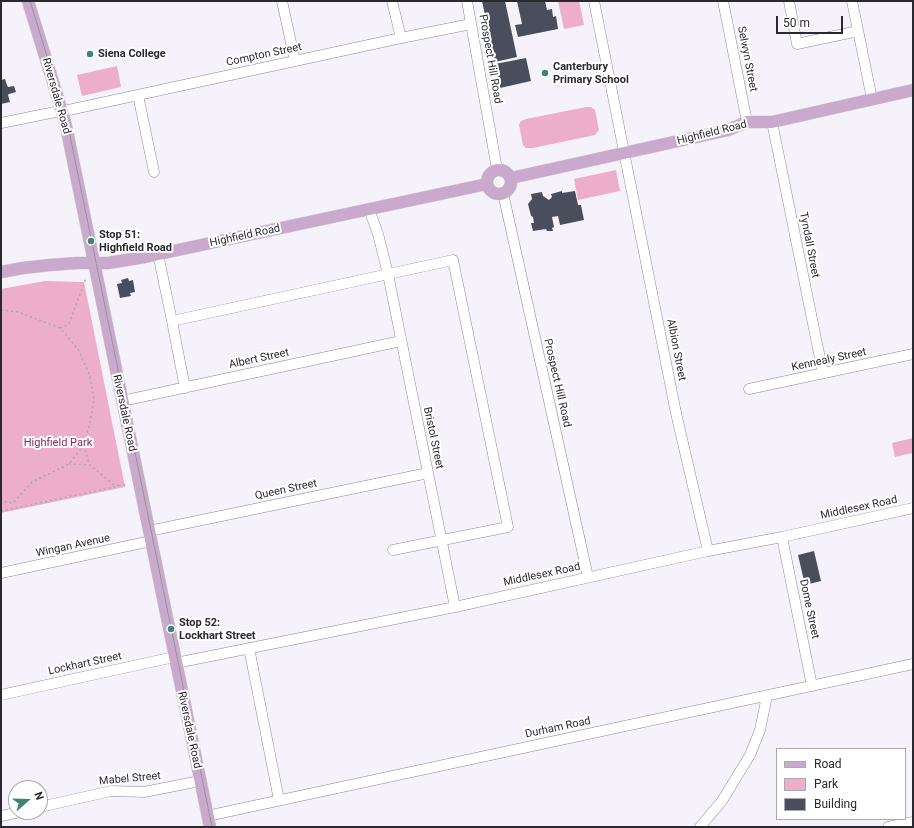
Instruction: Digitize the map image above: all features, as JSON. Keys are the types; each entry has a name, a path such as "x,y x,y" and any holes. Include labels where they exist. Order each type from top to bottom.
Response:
{"main road":[{"name":"Riversdale Road","path":"28,1 66,126 208,821"},
{"name":"Highfield Road","path":"511,178 728,130 747,122 772,122 913,90"},
{"path":"502,169 510,175 512,183 507,192 497,194 489,189 487,180 490,174 497,170 502,169"},
{"name":"Highfield Road","path":"1,272 50,264 108,263 158,254 487,184"}],"street":[{"path":"282,1 295,61"},
{"path":"392,1 401,38"},
{"name":"Prospect Hill Road","path":"467,1 497,170"},
{"name":"Albion Street","path":"594,1 675,405 708,551"},
{"name":"Selwyn Street","path":"723,1 747,122"},
{"path":"789,1 797,44 858,31"},
{"path":"852,1 872,99"},
{"name":"Compton Street","path":"1,123 62,110 64,111 471,24"},
{"path":"138,95 154,172"},
{"name":"Tyndall Street","path":"772,122 823,373"},
{"name":"Prospect Hill Road","path":"503,193 588,577"},
{"name":"Bristol Street","path":"369,209 378,234 388,274 455,607"},
{"path":"158,254 185,388"},
{"path":"172,321 453,260 508,527 393,550"},
{"name":"Albert Street","path":"122,401 401,341"},
{"name":"Kennealy Street","path":"749,389 913,354"},
{"name":"Queen Street","path":"150,536 428,473"},
{"name":"Middlesex Road","path":"175,660 199,659 455,607 708,551 782,537 913,508"},
{"name":"Wingan Avenue","path":"1,573 150,536"},
{"name":"Dome Street","path":"782,537 812,686"},
{"path":"249,648 279,800"},
{"name":"Lockhart Street","path":"1,694 175,660"},
{"name":"Durham Road","path":"208,821 279,800 913,664"},
{"path":"700,827 722,801 750,756 760,730 767,696"},
{"name":"Mabel Street","path":"48,805 111,791 144,792 200,782"},
{"path":"888,827 913,822"}],"path":[{"path":"60,328 69,324 86,278"},
{"path":"1,310 18,312 60,328 78,349 90,376 94,400 84,445 69,464 32,482 13,503 1,501"},
{"path":"1,511 126,485 114,485 90,465 84,445"},
{"path":"69,464 90,465"}],"green space":[{"path":"558,1 579,1 584,25 564,29"},
{"path":"117,66 121,87 82,96 77,75"},
{"path":"591,107 595,110 599,130 595,135 533,148 526,148 523,145 519,125 521,121"},
{"path":"616,170 620,191 578,200 574,179"},
{"name":"Highfield Park","path":"45,281 84,282 125,487 1,513 1,289"},
{"path":"913,438 913,453 895,457 892,443"}],"building":[{"path":"482,1 505,1 517,57 495,62"},
{"path":"517,1 545,1 547,10 552,9 553,17 556,16 558,29 518,37 515,25 522,24"},
{"path":"526,58 531,81 500,88 495,64"},
{"path":"5,79 8,87 14,86 16,92 8,95 10,102 1,104 1,80"},
{"path":"562,191 562,193 575,191 578,205 581,205 584,220 560,225 558,216 552,217 554,227 552,228 553,231 547,231 546,229 533,231 531,223 534,223 533,217 531,216 528,204 532,199 531,194 542,192 543,196 549,200 552,197 551,194"},
{"path":"128,278 129,281 133,280 135,292 130,293 131,296 120,298 117,284 122,283 121,280"},
{"path":"814,551 821,581 805,585 798,555"}],"tram line":[{"path":"30,1 68,126 212,827"}],"place":[{"name":"Siena College","path":"90,54"},
{"name":"Canterbury Primary School","path":"545,73"},
{"name":"Stop 51: Highfield Road","path":"91,241"},
{"name":"Stop 52: Lockhart Street","path":"171,629"}]}
